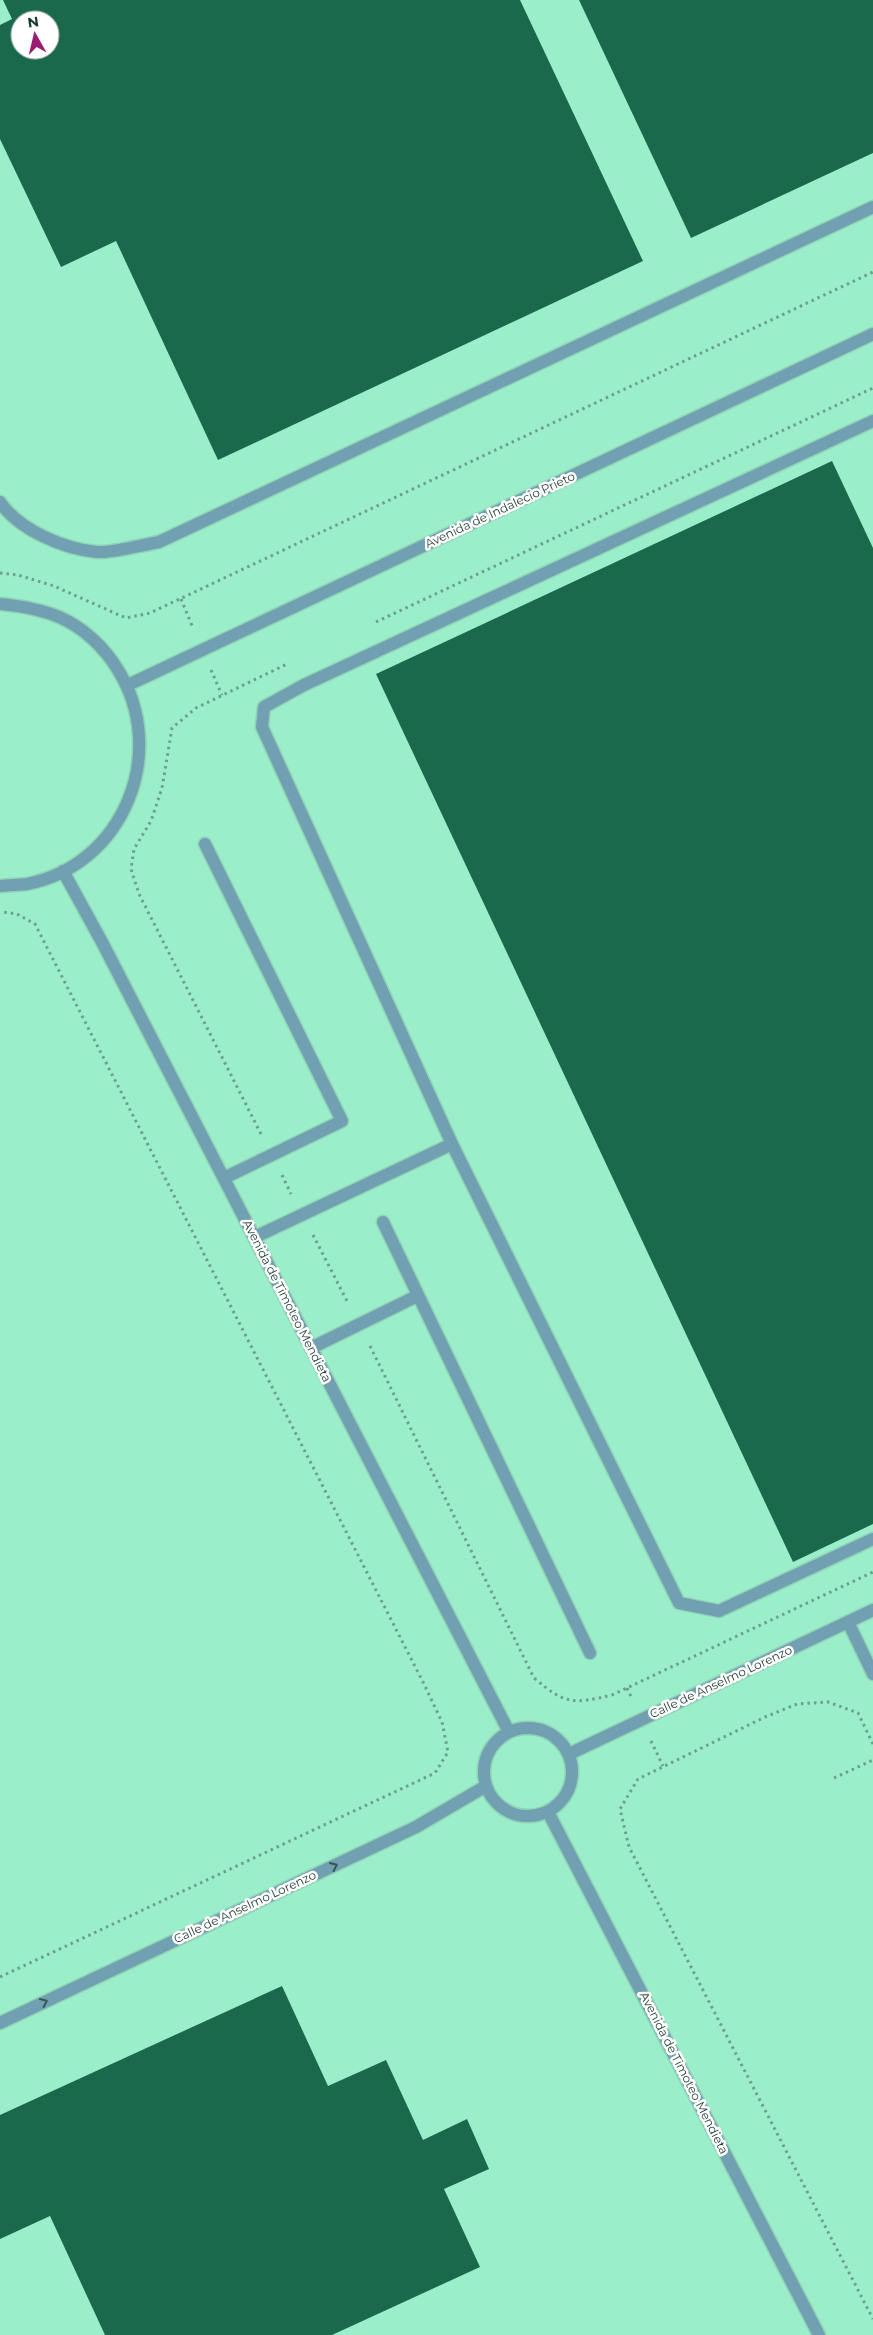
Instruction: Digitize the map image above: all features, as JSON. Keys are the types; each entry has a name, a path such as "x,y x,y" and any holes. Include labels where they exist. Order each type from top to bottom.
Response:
{"street":[{"path":"0,502 10,516 48,540 98,552 159,542 873,207"},
{"name":"Avenida de Indalecio Prieto","path":"128,685 873,334"},
{"path":"873,421 304,685 264,707 262,728 452,1144 679,1603 719,1612 873,1539"},
{"path":"0,604 30,607 61,618 88,635 111,658 128,685 139,720 140,756 133,791 117,823 93,850 63,871 27,884 0,886"},
{"path":"205,844 342,1121 224,1178"},
{"name":"Avenida de Timoteo Mendieta","path":"63,871 104,944 509,1732"},
{"path":"254,1238 452,1144"},
{"path":"383,1222 590,1654"},
{"path":"311,1348 417,1296"},
{"name":"Calle de Anselmo Lorenzo","path":"569,1754 873,1610"},
{"path":"848,1622 873,1674"},
{"path":"526,1728 544,1730 559,1740 569,1754 572,1776 565,1797 548,1812 523,1816 500,1806 486,1786 484,1770 487,1755 496,1741 509,1732 526,1728"},
{"name":"Calle de Anselmo Lorenzo","path":"0,2023 416,1827 486,1786"},
{"name":"Avenida de Timoteo Mendieta","path":"548,1812 819,2335"}],"path":[{"path":"0,573 18,575 54,586 126,618 150,613 873,272"},
{"path":"376,622 873,388"},
{"path":"294,661 196,708 172,728 162,788 152,821 134,849 131,868 139,894 359,1324 534,1678 554,1694 579,1702 612,1695 873,1572"},
{"path":"0,911 17,914 35,924 423,1682 442,1722 448,1752 435,1774 0,1977"},
{"path":"873,1744 858,1714 828,1702 797,1704 765,1717 638,1779 620,1809 629,1847 873,2319"},
{"path":"834,1778 873,1760"}],"shaded area":[{"path":"0,0 873,0 873,2335 0,2335"}],"building":[{"path":"3,0 520,0 643,261 218,460 116,241 61,267 0,139 0,25 10,20 10,60 60,60 60,10 10,10 10,15"},
{"path":"579,0 873,0 873,153 691,238"},
{"path":"832,461 873,548 873,1524 793,1562 376,674"},
{"path":"282,1986 328,2086 386,2060 423,2140 467,2119 489,2169 444,2189 480,2267 332,2335 105,2335 50,2216 0,2239 0,2115"}]}
